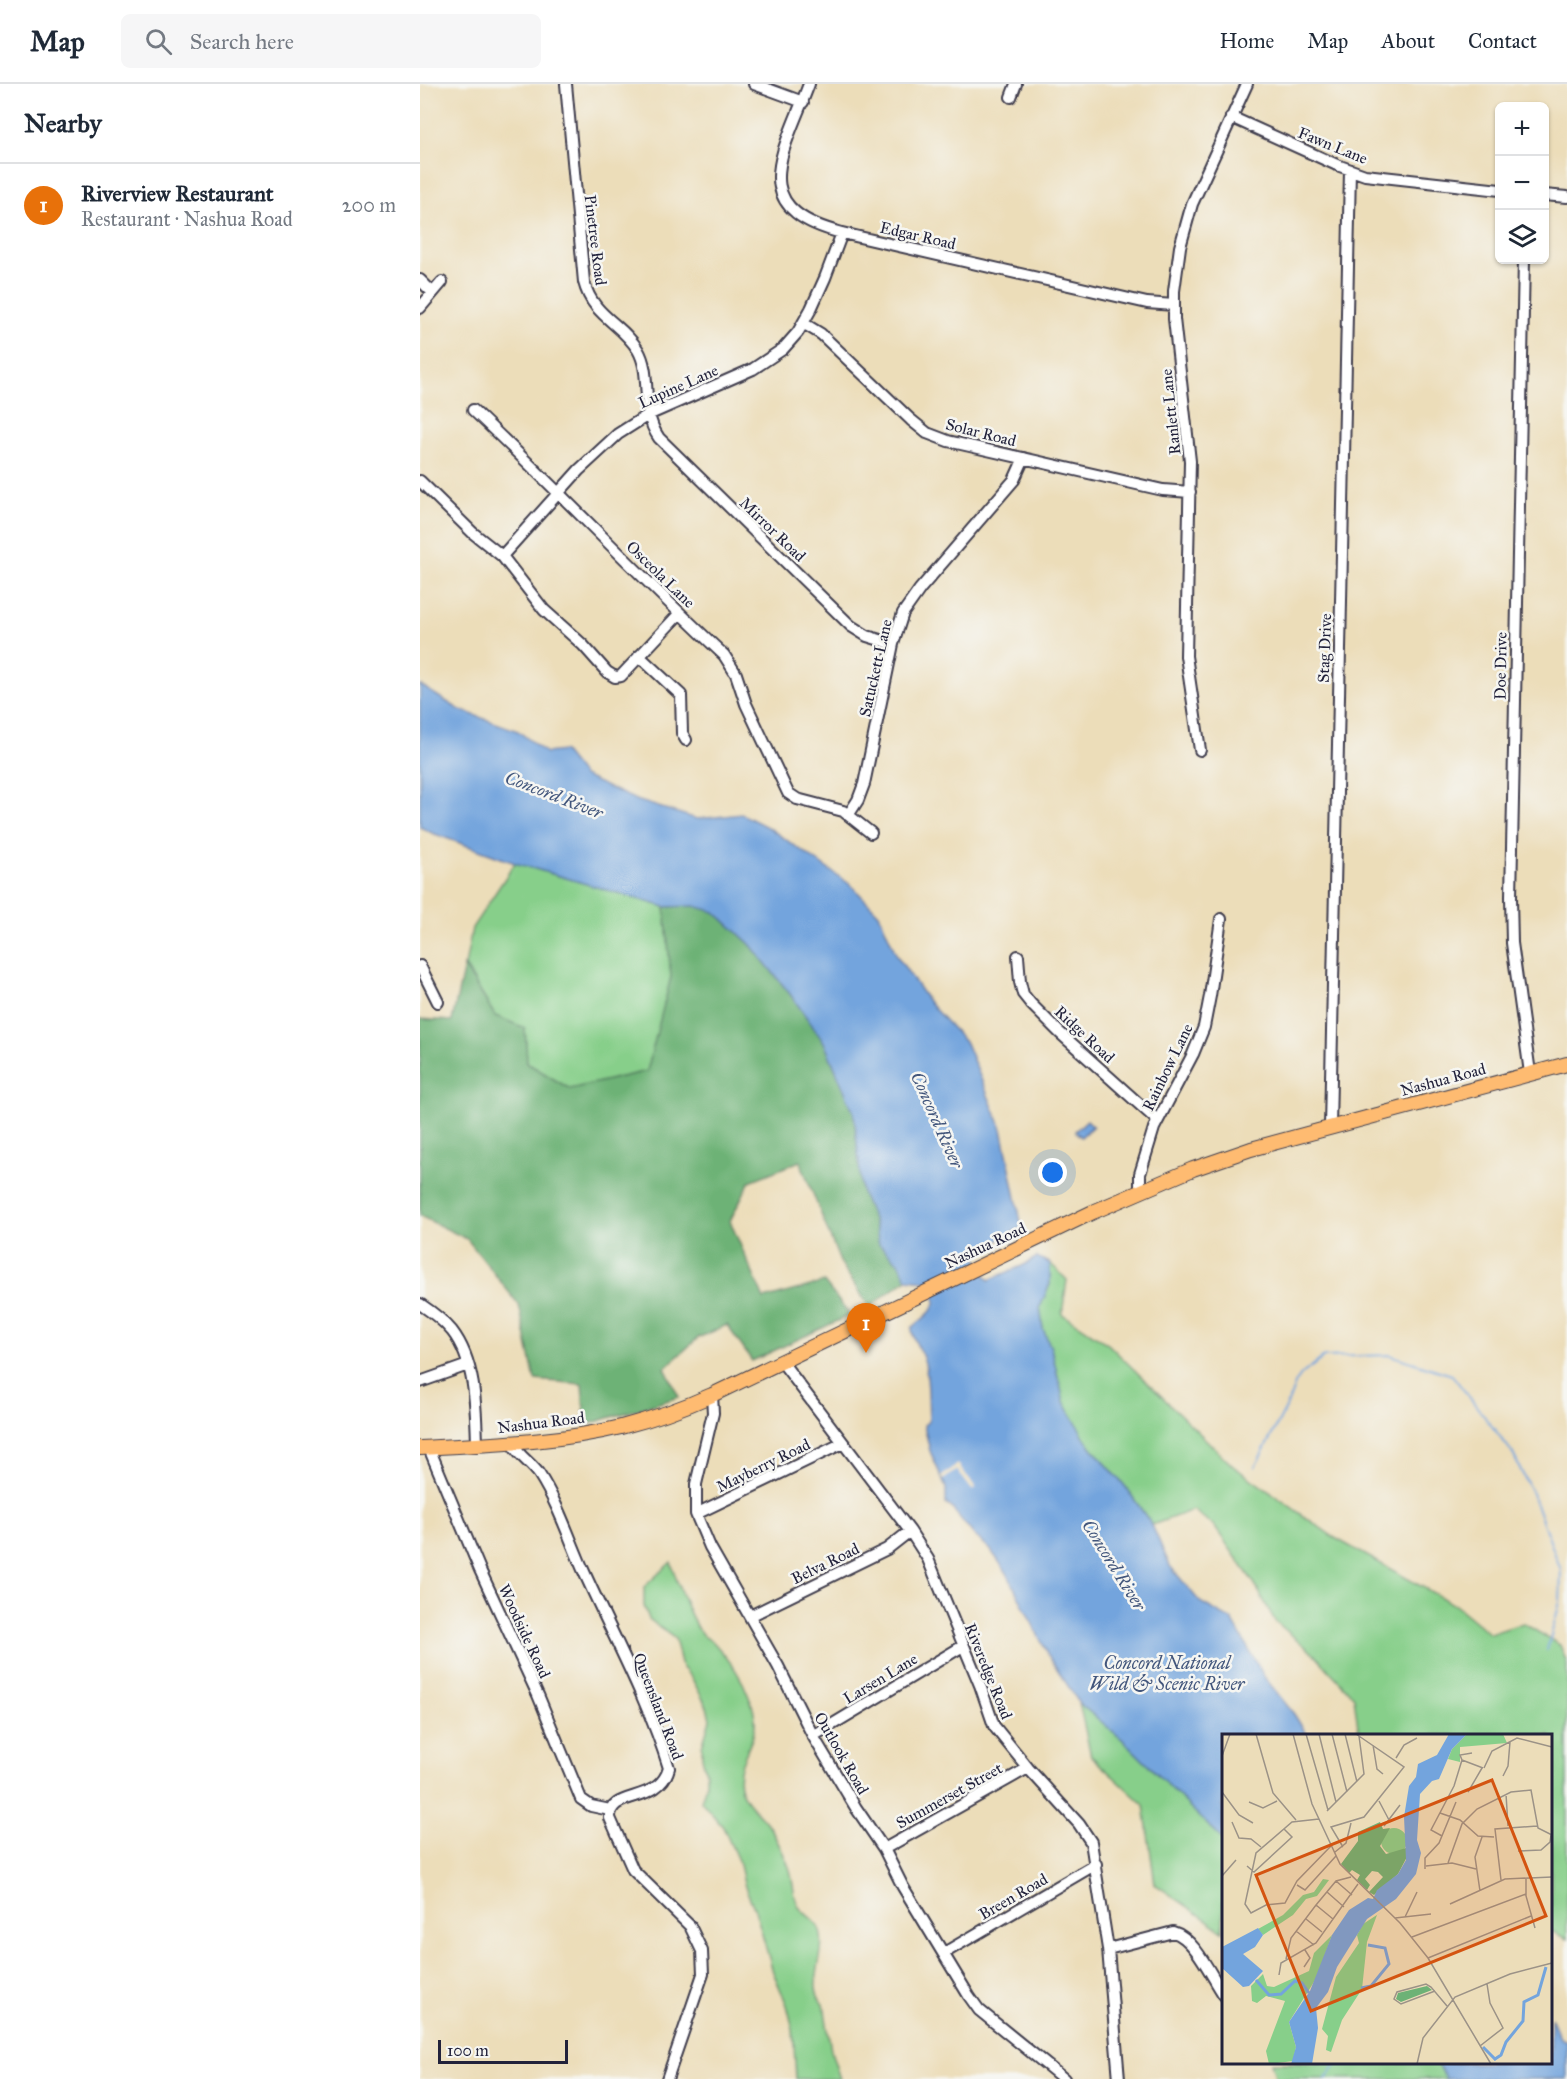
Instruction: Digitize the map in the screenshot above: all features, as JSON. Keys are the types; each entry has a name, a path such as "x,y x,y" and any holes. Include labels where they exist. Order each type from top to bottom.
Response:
{"main road":[{"name":"Nashua Road","path":"424,1448 512,1444 576,1436 622,1427 659,1416 712,1395 919,1294 1140,1191 1193,1169 1251,1149 1567,1064"}],"street":[{"name":"Pinetree Road","path":"566,84 584,282 594,305 638,350 643,365 648,415"},
{"path":"754,84 803,102"},
{"name":"Edgar Road","path":"809,84 782,159 778,179 783,199 795,214 814,225 842,233 1147,303 1174,305"},
{"path":"1011,97 1016,84"},
{"name":"Ranlett Lane","path":"1200,750 1186,648 1190,492 1187,428 1174,305 1178,262 1187,219 1202,178 1247,84"},
{"name":"Fawn Lane","path":"1231,117 1350,170 1380,177 1495,189"},
{"name":"Stag Drive","path":"1330,1127 1350,170"},
{"path":"1549,195 1567,197"},
{"name":"Lupine Lane","path":"502,556 558,493 609,442 628,427 648,415 764,363 783,350 803,323 825,278 842,233"},
{"name":"Doe Drive","path":"1524,264 1511,897 1514,961 1530,1073"},
{"path":"420,280 432,292"},
{"path":"420,308 442,282"},
{"name":"Solar Road","path":"803,323 821,334 927,433 948,441 1163,490 1190,492"},
{"name":"Osceola Lane","path":"472,410 724,655 730,663 746,705 785,789 797,799 837,808 849,814"},
{"name":"Mirror Road","path":"648,415 659,438 851,626 867,636 893,644"},
{"name":"Satuckett Lane","path":"849,814 864,784 899,622 908,604 1014,480 1024,458"},
{"path":"420,481 472,533 502,556 544,610 583,645 607,672 615,677 621,676 680,614"},
{"path":"639,656 681,695 682,733 686,740"},
{"path":"849,814 871,832"},
{"name":"Rainbow Lane","path":"1140,1191 1140,1173 1157,1120 1193,1054 1204,1027 1221,919"},
{"name":"Ridge Road","path":"1018,956 1023,994 1031,1004 1157,1120"},
{"path":"420,966 438,1002"},
{"path":"420,1304 451,1329 461,1346 468,1365 475,1402 477,1445"},
{"name":"Riveredge Road","path":"782,1362 910,1531 928,1559 980,1685 994,1726 1092,1842 1108,1948 1119,2079"},
{"path":"420,1382 468,1365"},
{"name":"Outlook Road","path":"712,1395 713,1413 696,1484 696,1514 710,1546 750,1616 813,1736 856,1808 884,1849 903,1887 979,2010 1064,2079"},
{"name":"Mayberry Road","path":"696,1514 843,1443"},
{"name":"Queensland Road","path":"512,1444 519,1455 538,1474 566,1528 584,1573 620,1646 669,1768 662,1784 613,1804 610,1810"},
{"name":"Woodside Road","path":"424,1448 533,1685 581,1799 591,1806 610,1810"},
{"name":"Belva Road","path":"750,1616 887,1549 910,1531"},
{"name":"Larsen Lane","path":"813,1736 963,1646"},
{"name":"Summerset Street","path":"884,1849 1028,1768"},
{"path":"610,1810 610,1818 633,1870 690,1926 702,1951 703,1974 667,2079"},
{"name":"Breen Road","path":"944,1953 1096,1864"},
{"path":"1108,1948 1173,1932 1181,1934 1191,1942 1222,1992"}],"green space":[{"path":"515,863 665,907 671,977 648,1071 570,1089 527,1063 525,1028 495,1016 465,966 472,928"},
{"path":"694,905 715,912 750,944 824,1042 854,1113 862,1193 874,1221 879,1244 898,1262 907,1279 869,1307 840,1262 800,1161 750,1181 730,1221 764,1299 824,1282 850,1315 752,1361 727,1325 698,1338 665,1368 679,1397 585,1425 582,1384 535,1380 519,1305 467,1239 420,1216 420,1019 452,1021 464,966 495,1016 525,1028 527,1063 570,1089 647,1071 671,977 665,907"},
{"path":"1050,1263 1067,1280 1062,1314 1108,1344 1233,1466 1335,1538 1455,1605 1490,1634 1523,1623 1560,1645 1567,1663 1567,1939 1552,1932 1552,1734 1359,1734 1354,1697 1314,1654 1275,1621 1254,1583 1214,1526 1193,1510 1152,1525 1125,1486 1087,1442 1064,1402 1051,1348 1043,1329 1040,1307 1050,1284"},
{"path":"671,1562 683,1599 696,1625 731,1663 743,1683 752,1706 755,1728 743,1760 739,1777 740,1786 752,1807 769,1826 780,1846 791,1872 799,1907 818,1926 821,1947 816,1988 818,1997 824,2004 831,2051 840,2079 796,2079 793,2029 787,2005 773,1972 740,1865 723,1827 701,1801 706,1785 702,1746 710,1719 707,1707 691,1677 682,1667 675,1639 649,1619 644,1606 644,1587"},
{"path":"1079,1703 1122,1739 1222,1839 1222,1930 1155,1884 1144,1805 1091,1756"},
{"path":"1271,2064 1438,2064 1446,2079 1276,2079"}],"water":[{"name":"Concord National Wild & Scenic River","path":"420,685 460,710 518,731 546,753 563,751 583,776 636,800 697,819 742,814 769,828 851,885 879,914 897,956 930,1004 966,1043 1002,1129 1022,1227 975,1253 984,1274 989,1280 1037,1257 1050,1263 1050,1284 1040,1307 1043,1329 1051,1348 1064,1402 1087,1442 1125,1486 1152,1525 1170,1566 1200,1602 1232,1620 1265,1678 1294,1714 1306,1734 1222,1734 1222,1839 1122,1739 1079,1703 1048,1655 1007,1573 990,1549 946,1504 946,1488 930,1451 924,1425 929,1421 925,1363 912,1332 912,1328 934,1307 935,1298 924,1281 907,1279 898,1262 879,1244 874,1221 862,1193 854,1113 824,1042 790,994 750,944 715,912 694,906 665,907 515,863 420,827"},
{"path":"1087,1120 1093,1126 1081,1137 1075,1131"},
{"path":"1552,2019 1560,2038 1567,2041 1567,2079 1446,2079 1438,2064 1552,2064"}],"pier":[{"path":"958,1464 976,1488 972,1490 957,1470 943,1480 941,1477"}],"waterway":[{"path":"1255,1467 1286,1408 1296,1382 1302,1374 1324,1357 1390,1355 1452,1375 1512,1452 1531,1491 1561,1570 1560,1602 1547,1650"},
{"path":"1326,2079 1336,2064"}],"place":[{"name":"Riverview Restaurant","path":"866,1353"}],"water label":[{"name":"Concord River","path":"554,795"},
{"name":"Concord River","path":"937,1120"},
{"name":"Concord River","path":"1114,1565"}]}
